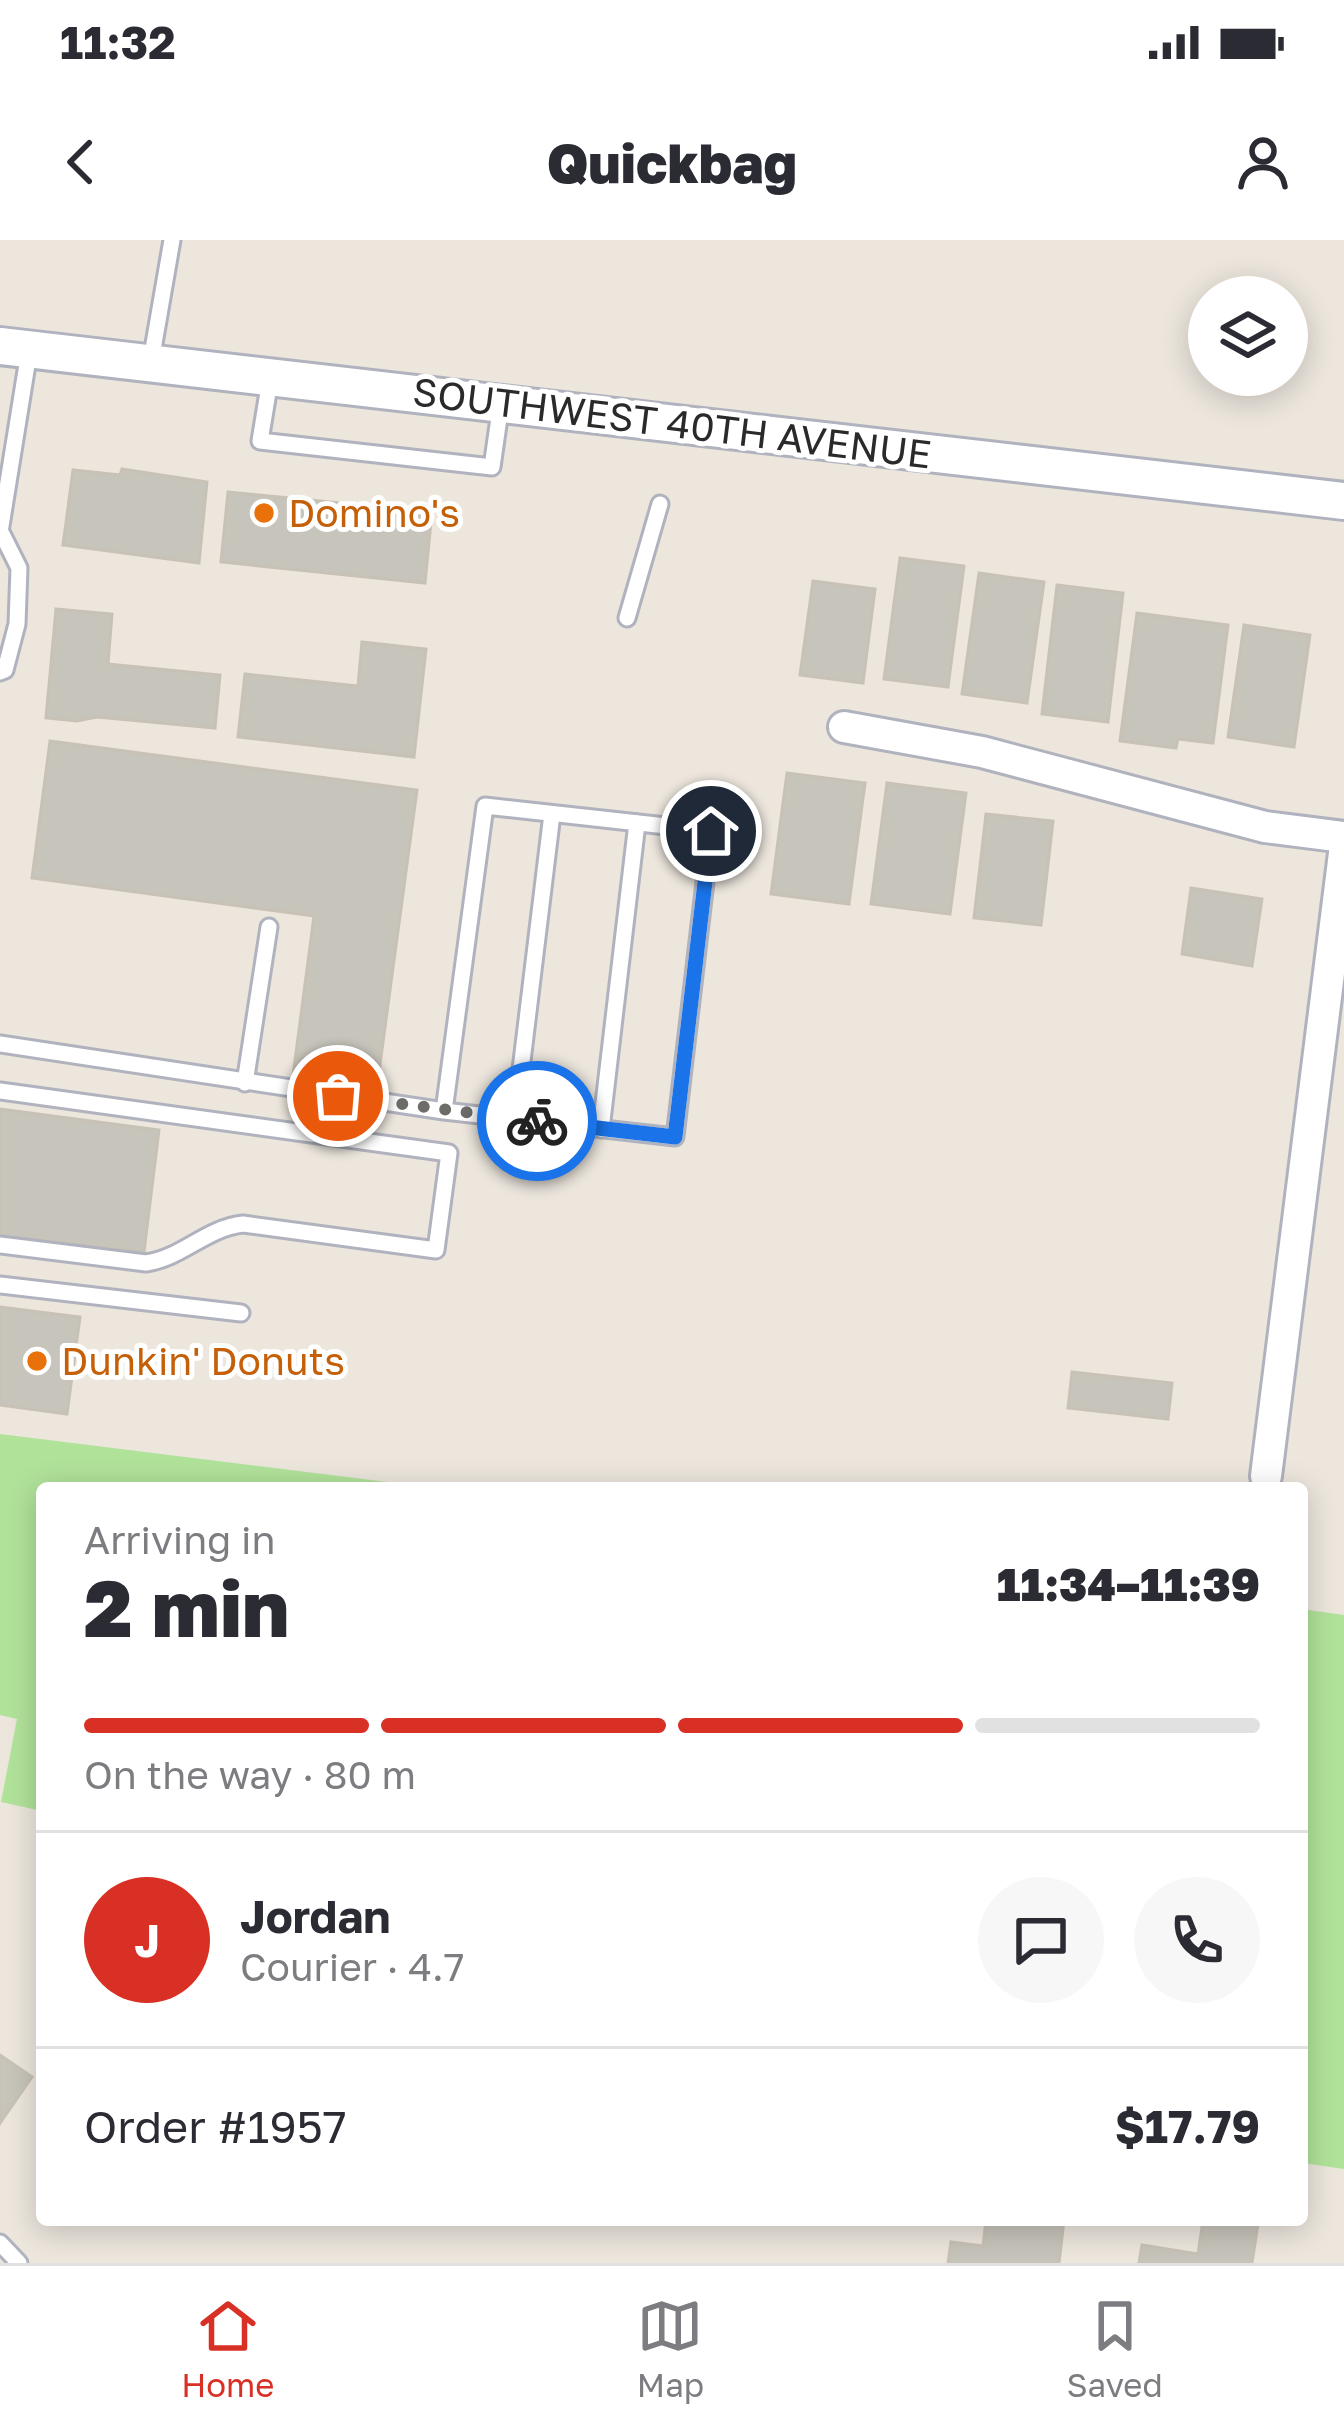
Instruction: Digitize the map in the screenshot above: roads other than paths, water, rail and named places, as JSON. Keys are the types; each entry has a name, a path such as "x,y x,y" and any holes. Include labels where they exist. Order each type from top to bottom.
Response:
{"street":[{"name":"SOUTHWEST 40TH AVENUE","path":"15,347 1344,501"},
{"path":"844,728 982,752 1265,827 1344,837"},
{"path":"1266,1476 1344,853"}],"lane":[{"path":"151,363 172,240"},
{"path":"0,672 5,670 16,624 20,568 0,532 15,347"},
{"path":"271,377 260,441 492,467 501,404"},
{"path":"627,617 660,504"},
{"path":"0,1044 444,1111 675,1137 711,831 484,806 444,1111"},
{"path":"514,1119 552,814"},
{"path":"601,1129 637,823"},
{"path":"245,1083 269,927"},
{"path":"0,1091 449,1153 436,1250 243,1224 223,1226 160,1261 146,1263 0,1246"},
{"path":"0,1285 241,1313"},
{"path":"0,2243 20,2263"}],"place":[{"name":"Domino's","path":"264,513"},
{"name":"Dunkin' Donuts","path":"37,1361"}]}
